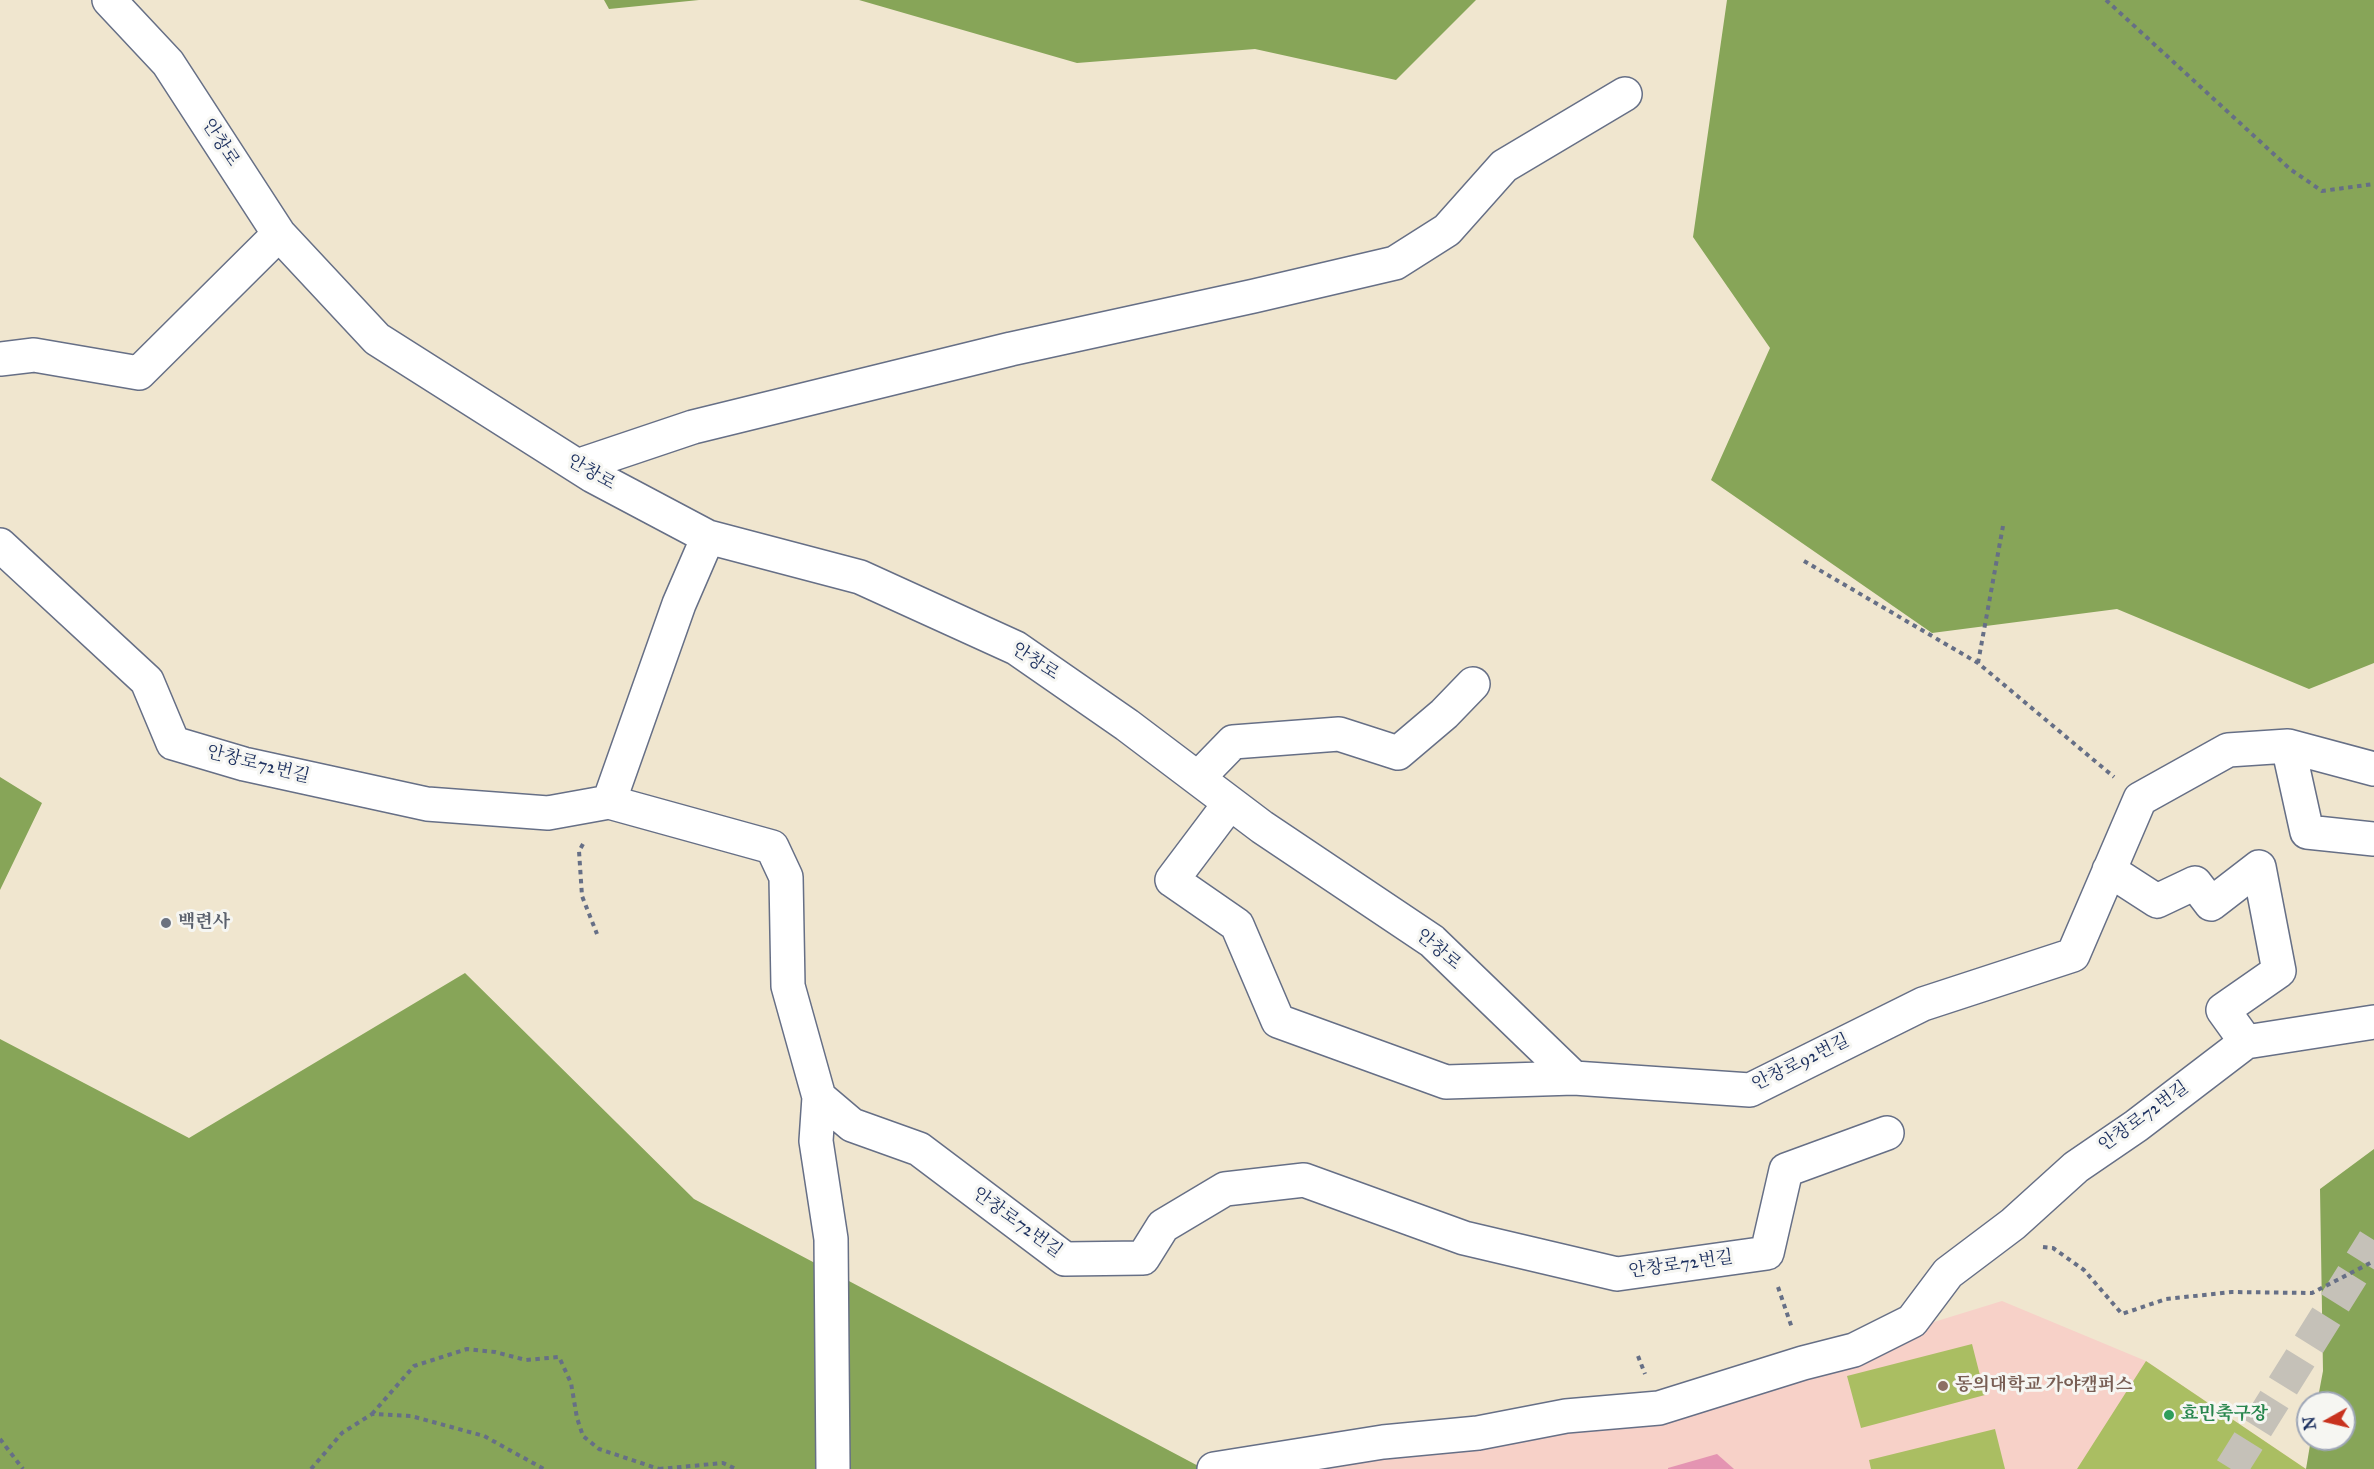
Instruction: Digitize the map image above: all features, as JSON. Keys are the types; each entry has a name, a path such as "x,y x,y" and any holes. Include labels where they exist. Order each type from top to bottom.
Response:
{"street":[{"name":"안창로","path":"109,0 168,63 279,234 377,339 577,466 708,537 860,577 1016,648 1127,725 1262,827 1432,941 1574,1078"},
{"path":"577,466 693,427 1011,349 1395,263 1447,231 1504,166 1625,94"},
{"path":"0,359 34,355 139,373 279,234"},
{"path":"609,802 679,604 708,537"},
{"name":"안창로72번길","path":"0,545 147,681 173,743 244,764 427,804 548,813 609,802 772,846 786,877 788,986 819,1097 816,1141 831,1239 833,1469"},
{"path":"1198,778 1233,742 1339,734 1398,753 1444,714 1473,684"},
{"path":"2288,746 2307,832 2374,840"},
{"path":"2140,799 2228,750 2288,746 2374,769"},
{"name":"안창로92번길","path":"1230,803 1172,880 1237,925 1278,1021 1446,1082 1574,1078 1749,1090 1923,1004 2073,955 2140,799"},
{"path":"2109,870 2157,901 2195,883 2211,904 2259,867 2279,971 2223,1010 2246,1042"},
{"name":"안창로72번길","path":"1214,1469 1383,1442 1478,1433 1566,1416 1659,1408 1803,1363 1854,1350 1912,1321 1948,1273 1994,1238 2076,1167 2136,1126 2246,1042 2374,1022"},
{"name":"안창로72번길","path":"819,1097 852,1125 919,1149 1065,1259 1143,1258 1163,1226 1225,1189 1304,1180 1464,1238 1617,1274 1767,1253"},
{"path":"1767,1253 1786,1170 1887,1133"}],"path":[{"path":"2106,0 2290,169 2322,191 2374,184"},
{"path":"1978,663 2003,526"},
{"path":"1804,561 1978,663 2140,799"},
{"path":"597,934 582,896 579,850 609,802"},
{"path":"1994,1238 2007,1244 2053,1248 2084,1270 2122,1314 2166,1299 2232,1293 2312,1293 2374,1261"},
{"path":"1767,1253 1803,1363"},
{"path":"311,1469 342,1433 372,1414 414,1365 467,1349 495,1352 526,1360 560,1357 571,1383 577,1418 584,1436 599,1449 659,1469 723,1463 736,1469"},
{"path":"372,1414 411,1416 484,1436 543,1469"},
{"path":"0,1439 23,1469"}],"shaded area":[{"name":"동의대학교 가야캠퍼스","path":"2002,1301 2146,1361 2306,1469 1309,1469 1329,1462 1331,1431 1404,1429 1604,1410 1804,1362"}],"green space":[{"path":"604,0 699,0 609,9"},
{"path":"859,0 1476,0 1396,80 1255,49 1077,63"},
{"path":"1727,0 2374,0 2374,663 2309,689 2117,609 1932,633 1711,480 1770,348 1693,237"},
{"path":"0,777 42,803 0,890"},
{"path":"465,973 694,1199 1204,1469 0,1469 0,1039 189,1138"},
{"path":"2374,1149 2374,1469 2306,1469 2309,1451 2356,1451 2356,1391 2319,1391 2323,1371 2320,1189"},
{"path":"1972,1344 1985,1395 1861,1428 1847,1376"},
{"name":"효민축구장","path":"2146,1361 2306,1469 2077,1469"},
{"path":"1995,1429 2005,1469 1871,1469 1869,1460"}],"building":[{"path":"1717,1454 1734,1469 1668,1469 1668,1468"}],"tunnel":[{"path":"2231,1469 2374,1240"}],"place":[{"name":"백련사","path":"166,923"},
{"name":"동의대학교 가야캠퍼스","path":"1943,1386"},
{"name":"효민축구장","path":"2169,1415"}]}
